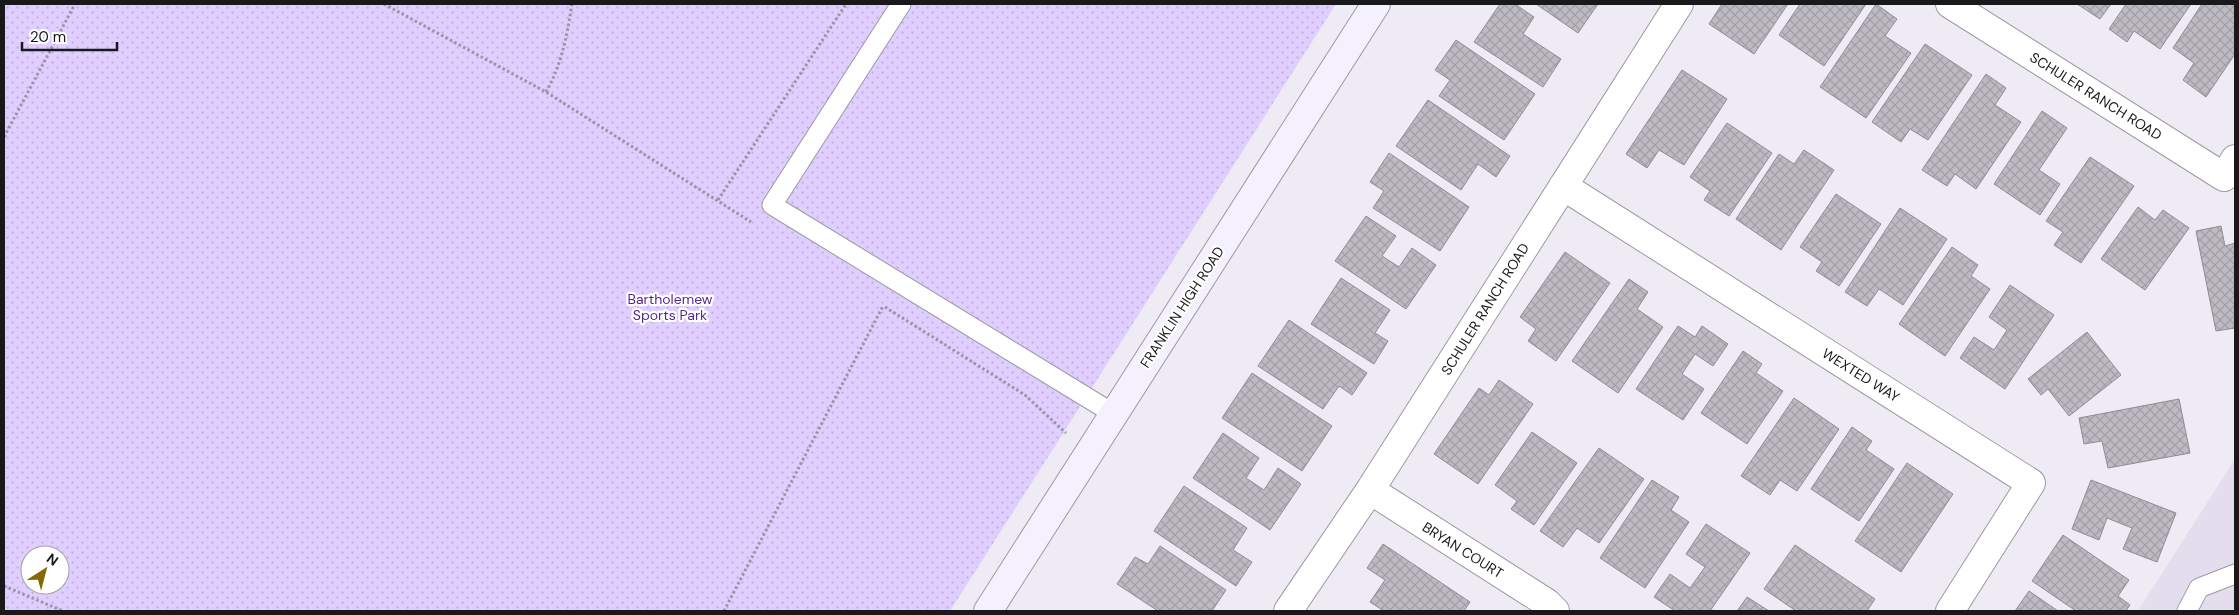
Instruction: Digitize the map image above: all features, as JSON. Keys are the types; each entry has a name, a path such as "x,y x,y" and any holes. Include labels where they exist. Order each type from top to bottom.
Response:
{"street":[{"name":"FRANKLIN HIGH ROAD","path":"988,611 1376,4"},
{"name":"SCHULER RANCH ROAD","path":"1288,611 1370,490 1679,4"},
{"name":"SCHULER RANCH ROAD","path":"1950,4 2224,177 2235,159"},
{"name":"WEXTED WAY","path":"1563,186 2031,483 1950,611"},
{"name":"BRYAN COURT","path":"1370,490 1547,602 1555,611"}],"lane":[{"path":"901,4 772,205 1114,414"},
{"path":"2187,611 2199,588 2235,574"}],"path":[{"path":"4,137 76,4"},
{"path":"384,4 546,92 759,227"},
{"path":"546,92 556,75 566,42 572,4"},
{"path":"718,200 846,4"},
{"path":"875,301 1025,395 1089,454"},
{"path":"724,611 883,306"},
{"path":"4,586 62,611"}],"shaded area":[{"path":"2235,459 2235,611 2138,611"}],"green space":[{"name":"Bartholemew Sports Park","path":"4,4 1336,4 950,611 4,611"}],"building":[{"path":"1500,4 1515,4 1534,17 1523,34 1561,59 1543,87 1474,42"},
{"path":"1536,4 1598,4 1578,33"},
{"path":"1722,4 1788,4 1754,54 1709,24"},
{"path":"1800,4 1866,4 1824,66 1779,35"},
{"path":"1876,4 1897,19 1885,36 1911,53 1866,118 1820,87"},
{"path":"2077,4 2111,4 2100,19"},
{"path":"2126,4 2191,4 2160,49 2134,31 2127,42 2109,29"},
{"path":"2202,4 2235,4 2235,54 2206,97 2183,80 2194,63 2173,48"},
{"path":"1456,40 1535,94 1504,140 1439,96 1450,80 1435,70"},
{"path":"1925,44 1972,75 1928,140 1910,129 1901,142 1872,122"},
{"path":"1682,70 1727,99 1684,165 1659,150 1647,168 1626,154"},
{"path":"1986,74 2006,88 1995,105 2021,122 1976,189 1955,174 1947,186 1922,170"},
{"path":"1428,100 1510,156 1496,177 1478,164 1461,190 1396,146"},
{"path":"2042,111 2067,128 2039,170 2060,184 2040,215 1994,184"},
{"path":"1727,123 1772,153 1729,216 1704,200 1710,191 1690,177"},
{"path":"1804,150 1834,170 1781,250 1736,219 1779,154 1794,164"},
{"path":"1389,153 1469,207 1440,251 1373,208 1384,191 1370,182"},
{"path":"2090,157 2134,186 2081,263 2054,245 2063,232 2046,221"},
{"path":"1836,194 1881,224 1839,286 1816,271 1822,262 1800,247"},
{"path":"2138,207 2155,220 2163,210 2189,228 2145,290 2101,259"},
{"path":"1900,208 1947,239 1903,305 1879,289 1867,306 1845,292"},
{"path":"1366,216 1396,236 1382,256 1399,267 1412,248 1436,265 1406,309 1335,261"},
{"path":"2221,226 2225,246 2235,243 2235,328 2216,331 2196,231"},
{"path":"1952,247 1978,265 1971,276 1990,289 1945,356 1899,324"},
{"path":"1565,252 1610,283 1556,361 1528,341 1536,329 1520,317"},
{"path":"1341,278 1390,310 1375,333 1388,341 1374,364 1311,324"},
{"path":"1629,279 1648,292 1637,309 1663,327 1618,393 1572,361"},
{"path":"2010,285 2054,315 2005,389 1960,358 1974,337 1994,350 2007,330 1989,317"},
{"path":"1289,320 1367,373 1352,395 1339,386 1323,409 1258,366"},
{"path":"1678,326 1695,337 1702,326 1728,344 1713,366 1695,354 1682,374 1704,389 1683,420 1636,389"},
{"path":"2087,332 2121,375 2069,416 2048,389 2041,395 2028,379"},
{"path":"1743,351 1762,364 1756,373 1783,391 1747,444 1701,413"},
{"path":"1252,373 1332,426 1302,471 1222,418"},
{"path":"1499,380 1533,404 1478,484 1434,454 1479,388 1489,395"},
{"path":"1794,398 1839,429 1797,491 1780,480 1770,495 1741,476"},
{"path":"2179,399 2190,453 2108,468 2102,441 2084,444 2079,418"},
{"path":"1852,427 1872,441 1866,450 1894,469 1859,521 1811,489"},
{"path":"1532,432 1577,463 1534,525 1511,509 1517,501 1495,485"},
{"path":"1223,433 1259,458 1246,478 1264,490 1278,468 1301,484 1270,530 1193,478"},
{"path":"1599,448 1644,479 1599,543 1577,528 1563,547 1540,531"},
{"path":"1907,463 1953,494 1901,572 1855,541"},
{"path":"1652,480 1679,497 1671,510 1689,522 1645,588 1600,558"},
{"path":"2091,480 2176,513 2157,562 2123,549 2132,528 2107,518 2099,540 2072,529"},
{"path":"1184,486 1247,528 1233,550 1252,562 1236,586 1154,531"},
{"path":"1706,524 1750,553 1710,611 1675,611 1654,597 1670,574 1690,588 1705,567 1686,554"},
{"path":"2063,535 2129,580 2118,596 2130,605 2126,611 2076,611 2032,581"},
{"path":"1383,544 1470,602 1464,611 1384,611 1370,602 1385,580 1367,568"},
{"path":"1795,545 1875,599 1867,611 1796,611 1764,589"},
{"path":"1160,546 1226,590 1212,611 1158,611 1117,584 1135,557 1148,564"},
{"path":"2029,591 2058,611 2015,611"},
{"path":"1747,597 1769,611 1737,611"}]}
